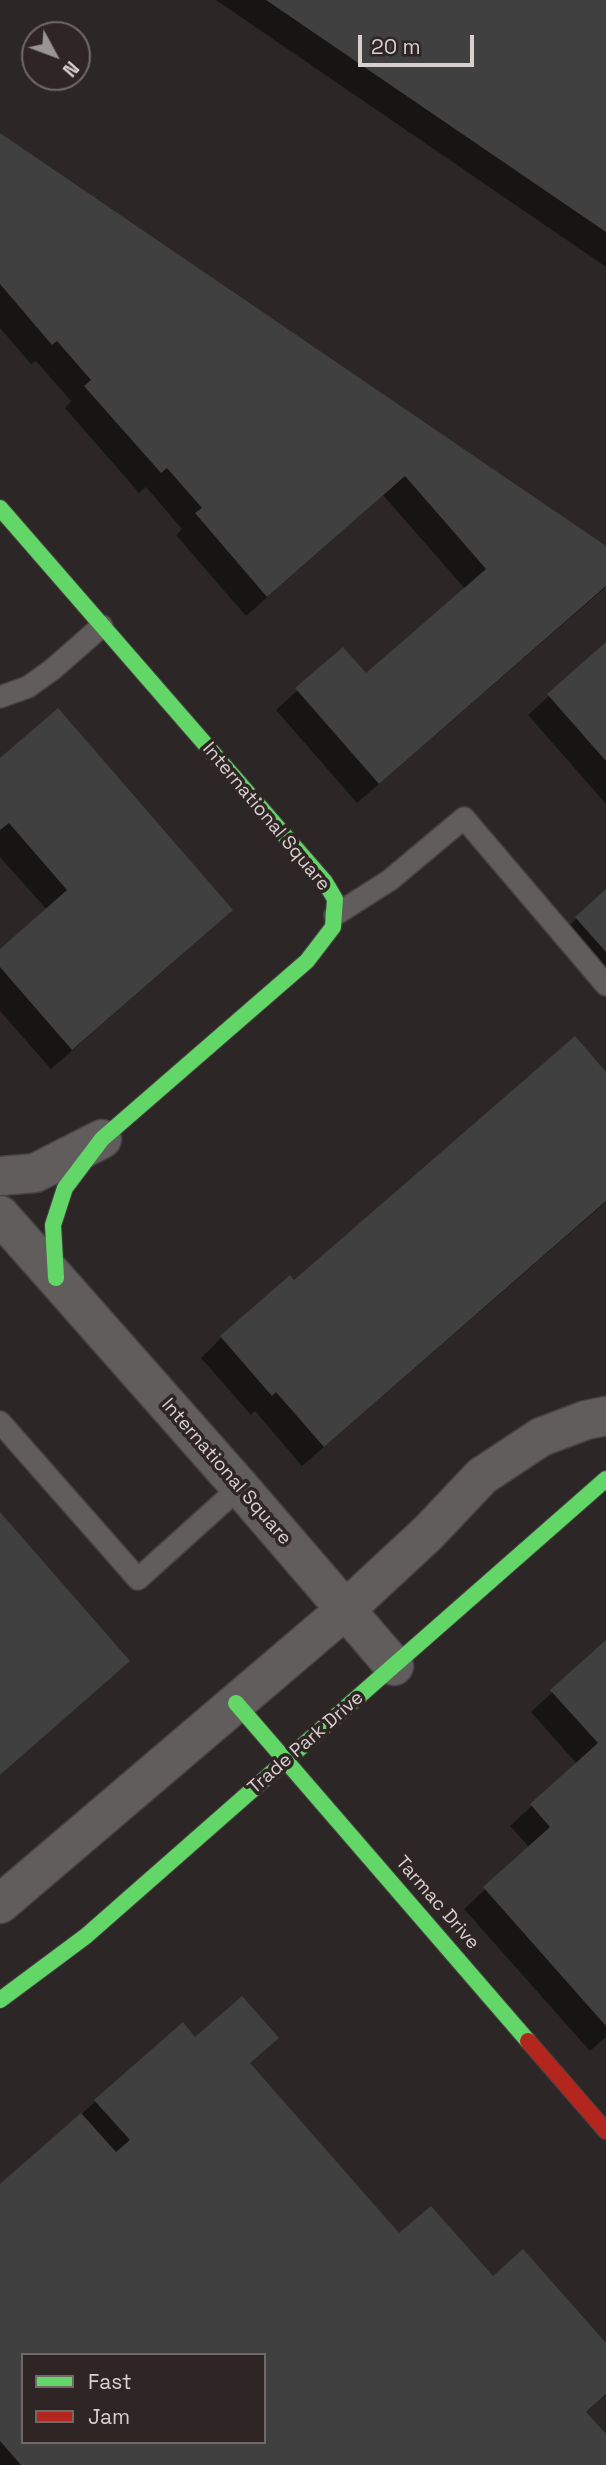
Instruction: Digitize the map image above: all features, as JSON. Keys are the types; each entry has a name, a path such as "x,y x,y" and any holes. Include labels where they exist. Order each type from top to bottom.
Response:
{"street":[{"name":"International Square","path":"0,508 325,883 335,898 333,927 307,961 102,1139 65,1188 53,1225 56,1278"},
{"name":"International Square","path":"0,1176 35,1173 102,1139"},
{"name":"International Square","path":"0,1215 394,1666"},
{"path":"0,1904 345,1611 428,1533 482,1475 541,1437 586,1420 606,1416"},
{"name":"Trade Park Drive","path":"0,2000 86,1936 606,1479"},
{"name":"Tarmac Drive","path":"236,1703 606,2131"}],"lane":[{"path":"0,696 29,687 102,626"},
{"path":"335,915 390,880 464,818 606,985"},
{"path":"0,1422 138,1579 240,1487"}],"building":[{"path":"266,0 606,0 606,232"},
{"path":"0,133 606,546 606,586 379,784 295,688 343,647 366,673 486,569 405,476 267,597 195,513 202,508 167,468 161,473 84,386 91,380 57,341 52,345 0,284"},
{"path":"606,642 606,761 547,694"},
{"path":"58,708 233,910 72,1050 0,967 0,949 67,890 9,823 0,830 0,758"},
{"path":"606,889 606,952 575,917"},
{"path":"575,1036 606,1072 606,1201 324,1447 276,1392 272,1396 220,1336 290,1275 294,1280"},
{"path":"0,1512 130,1661 0,1775"},
{"path":"606,1640 606,2026 483,1887 550,1827 530,1804 598,1743 550,1690"},
{"path":"242,1996 279,2038 250,2063 399,2233 431,2206 493,2276 523,2249 606,2343 606,2394 586,2412 606,2434 606,2465 21,2465 0,2441 0,2184 81,2113 116,2152 130,2140 94,2100 183,2022 195,2037"}],"traffic: fast":[{"path":"0,508 325,882 335,899 333,927 307,961 102,1139 65,1188 53,1225 56,1278"},
{"path":"0,2000 86,1936 606,1479"},
{"path":"236,1703 528,2041"}],"traffic: jam":[{"path":"528,2041 606,2131"}]}
